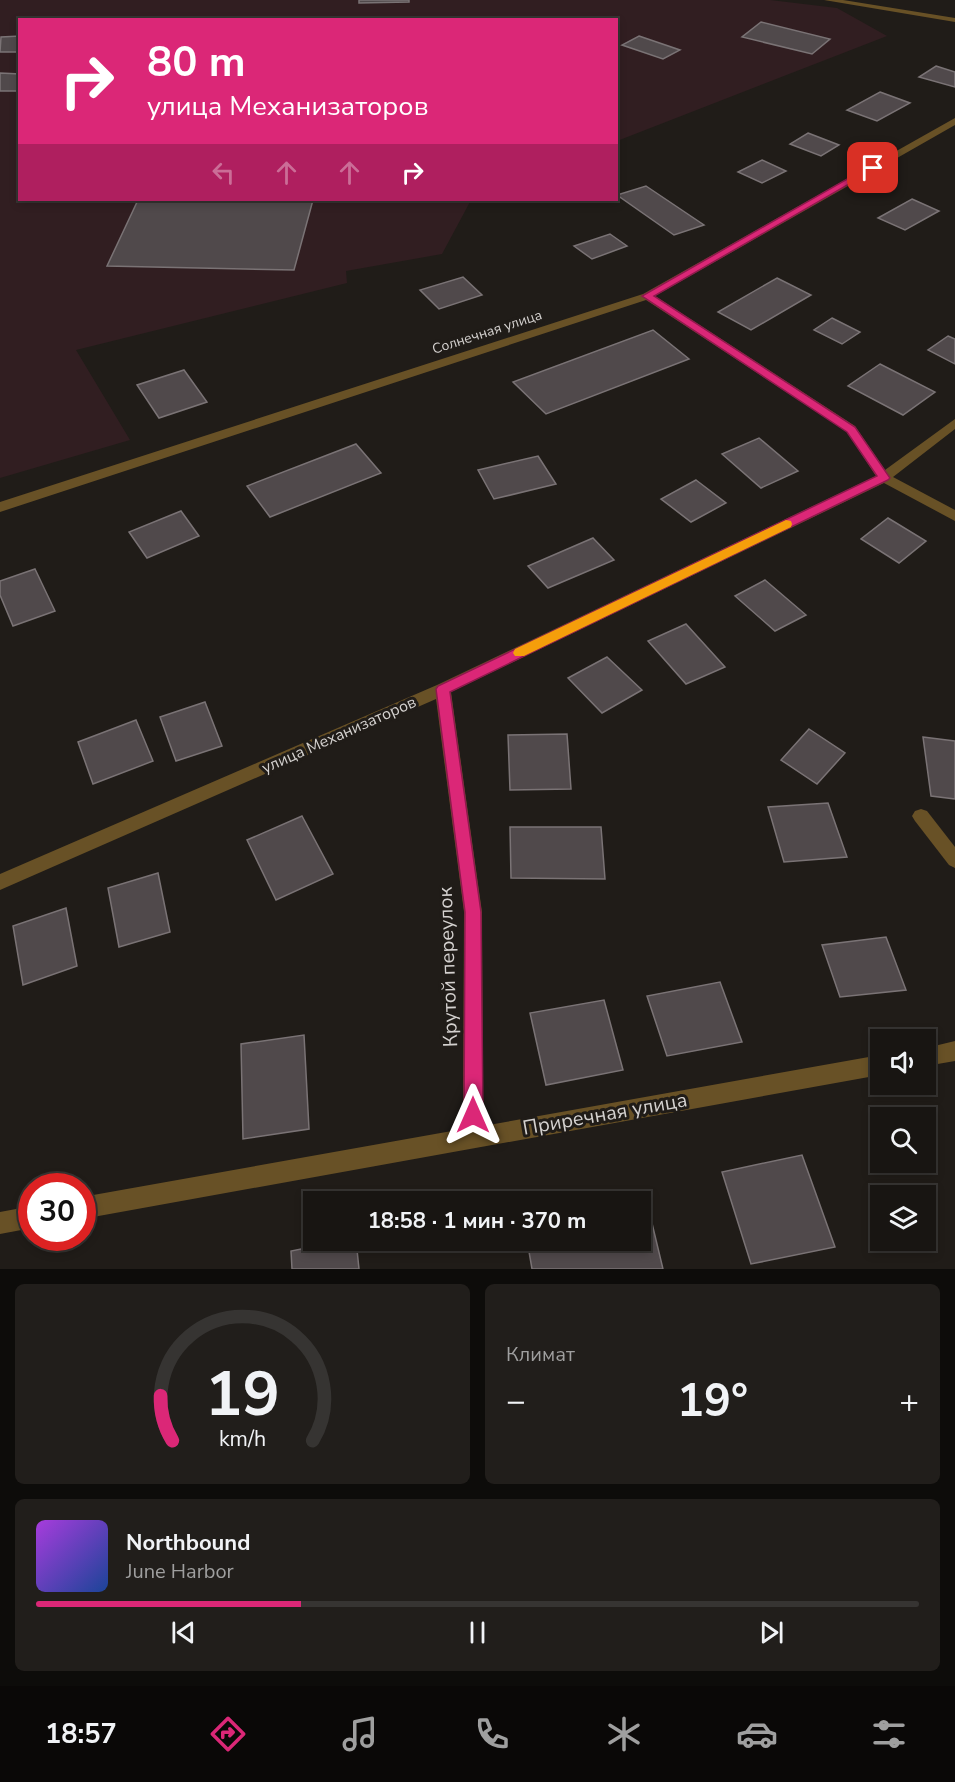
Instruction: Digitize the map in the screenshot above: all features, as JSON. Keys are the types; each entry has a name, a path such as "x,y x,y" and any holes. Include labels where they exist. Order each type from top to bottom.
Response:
{"street":[{"path":"828,0 955,20"},
{"name":"Солнечная улица","path":"0,507 647,296 955,121"},
{"path":"647,296 851,429 884,478 955,516"},
{"name":"улица Механизаторов","path":"0,882 443,689 884,478 955,423"},
{"name":"Крутой переулок","path":"443,689 473,912 473,1138"},
{"path":"921,816 955,860"},
{"path":"936,1055 955,1051"},
{"name":"Приречная улица","path":"96,1205 870,1067"},
{"path":"0,1223 18,1220"}],"shaded area":[{"path":"0,0 770,0 837,8 887,36 618,141 618,18 18,18 18,201 470,201 442,254 346,271 347,283 76,350 130,440 0,478"}],"building":[{"path":"359,0 409,0 409,2 359,3"},
{"path":"761,22 830,39 812,54 742,37"},
{"path":"18,36 18,52 0,52 1,37"},
{"path":"639,36 680,50 663,59 622,45"},
{"path":"936,66 955,72 955,87 919,77"},
{"path":"0,73 18,74 18,91 0,91"},
{"path":"880,92 910,103 877,121 847,110"},
{"path":"808,133 839,145 821,156 790,144"},
{"path":"762,160 786,171 762,183 738,172"},
{"path":"646,186 704,225 674,235 618,195"},
{"path":"912,199 939,211 905,230 878,218"},
{"path":"138,201 313,201 294,270 107,266"},
{"path":"610,234 627,246 592,259 574,246"},
{"path":"463,277 482,295 439,309 420,290"},
{"path":"777,278 811,295 751,330 718,312"},
{"path":"832,318 860,332 842,344 814,330"},
{"path":"653,330 689,359 546,414 513,382"},
{"path":"948,336 955,339 955,364 928,350"},
{"path":"880,364 935,392 903,415 848,386"},
{"path":"184,370 207,402 159,418 137,385"},
{"path":"759,438 798,471 761,488 722,454"},
{"path":"356,444 381,473 270,517 247,486"},
{"path":"538,456 556,484 494,499 478,470"},
{"path":"696,480 726,503 691,522 661,499"},
{"path":"181,511 199,536 147,558 129,532"},
{"path":"888,518 926,541 899,563 861,539"},
{"path":"593,538 614,560 548,588 528,566"},
{"path":"35,569 55,611 13,626 0,595 0,581"},
{"path":"765,580 806,615 775,631 735,596"},
{"path":"686,624 725,667 686,684 648,641"},
{"path":"607,657 642,690 602,713 568,678"},
{"path":"205,702 222,746 176,761 160,717"},
{"path":"136,720 153,761 93,784 78,742"},
{"path":"809,729 845,753 817,784 781,760"},
{"path":"567,734 571,789 510,790 508,735"},
{"path":"923,737 955,741 955,799 931,796"},
{"path":"828,803 847,857 784,862 768,807"},
{"path":"302,816 333,874 276,900 247,840"},
{"path":"510,827 601,827 605,879 511,878"},
{"path":"158,873 170,932 119,947 108,888"},
{"path":"66,908 77,966 23,985 13,926"},
{"path":"886,937 906,990 840,997 822,945"},
{"path":"720,982 742,1042 667,1056 647,996"},
{"path":"604,1000 623,1070 546,1085 530,1013"},
{"path":"304,1035 309,1129 243,1139 241,1044"},
{"path":"802,1155 835,1247 751,1264 722,1172"},
{"path":"651,1219 663,1269 532,1269 529,1251 651,1251"},
{"path":"303,1249 303,1251 357,1251 359,1269 292,1269 291,1251"}],"slow traffic":[{"path":"520,653 786,524"}],"route":[{"path":"473,1115 473,912 443,689 884,478 851,429 647,296 873,168"}]}
